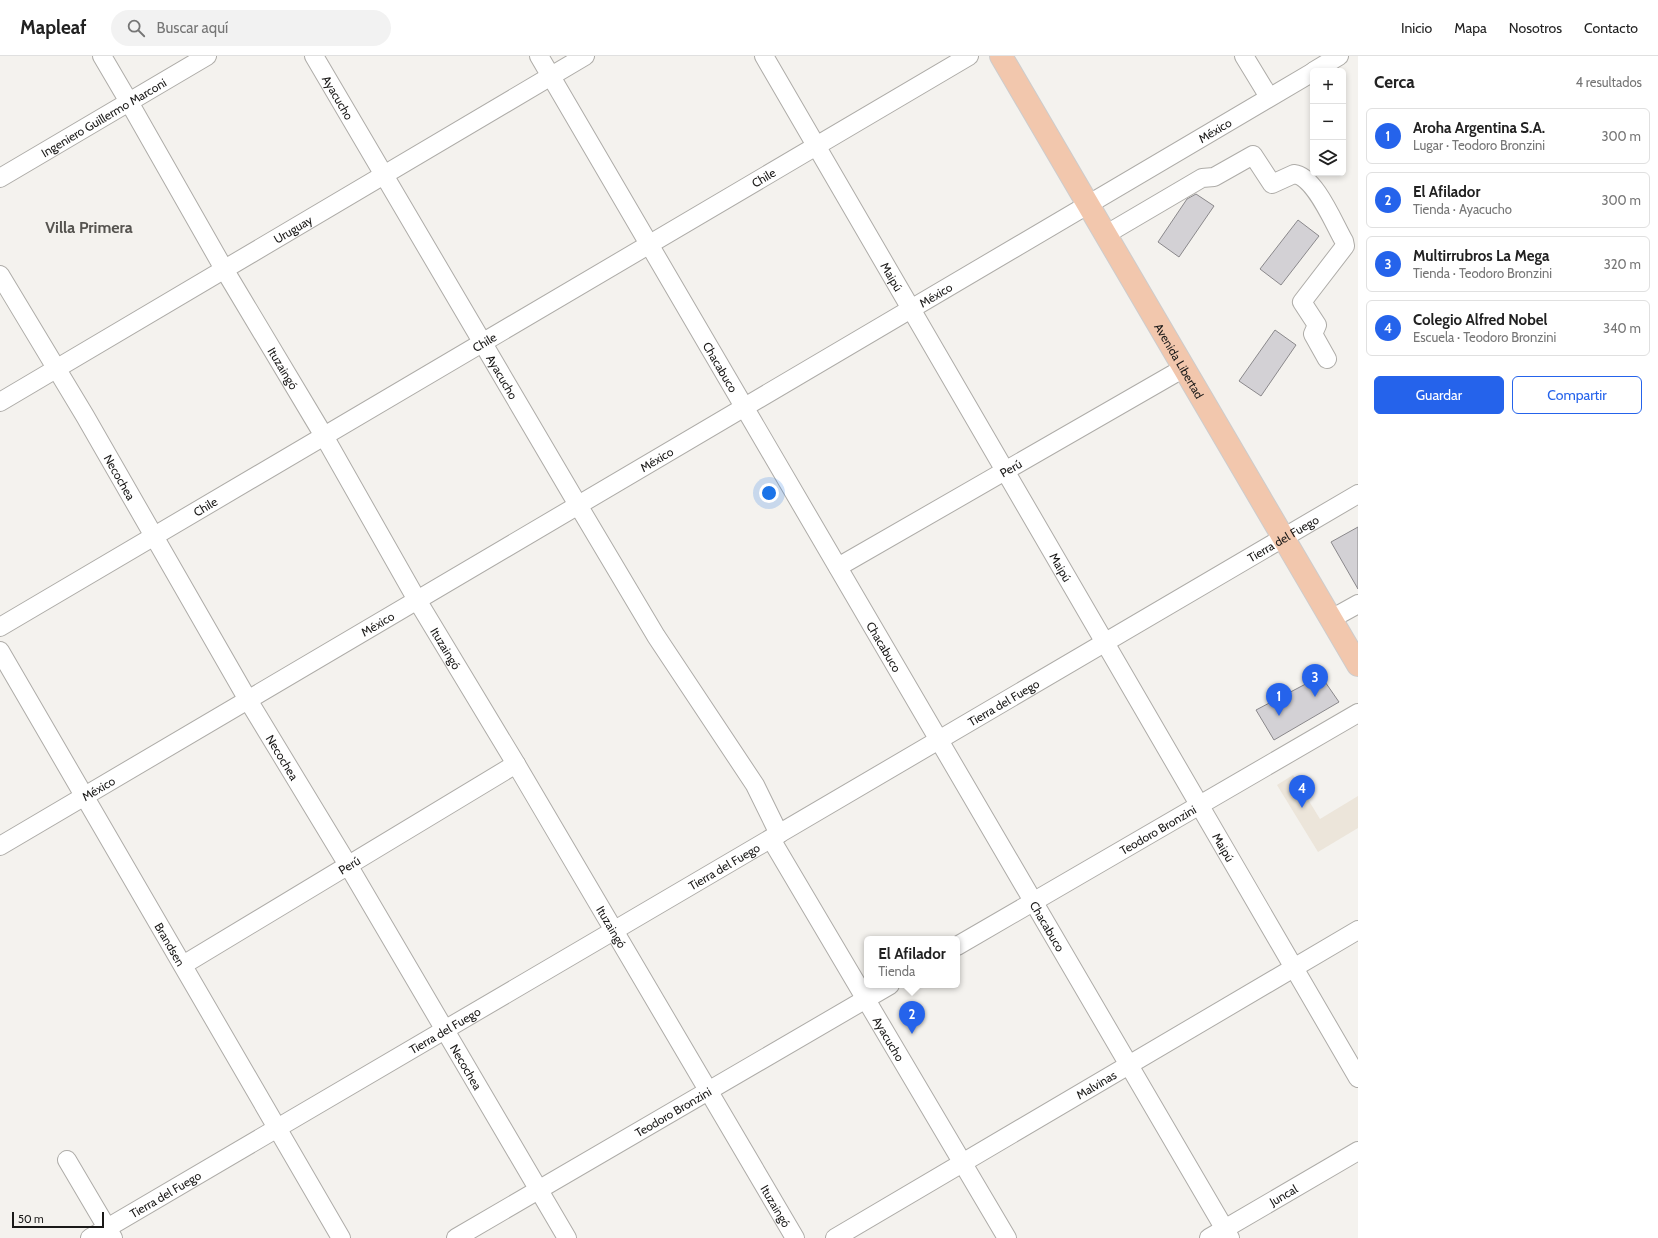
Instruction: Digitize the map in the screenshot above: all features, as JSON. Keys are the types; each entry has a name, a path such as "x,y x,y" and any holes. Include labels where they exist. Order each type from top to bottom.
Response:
{"main road":[{"name":"Avenida Libertad","path":"1001,56 1358,665"}],"street":[{"name":"Ituzaingó","path":"102,56 224,269 324,436 417,600 516,764 795,1238"},
{"name":"Ingeniero Guillermo Marconi","path":"0,178 207,56"},
{"name":"Ayacucho","path":"314,56 656,636 755,785 775,836 866,999 1007,1238"},
{"name":"Chacabuco","path":"538,56 1227,1234"},
{"name":"Uruguay","path":"0,402 585,56"},
{"name":"Maipú","path":"764,56 1358,1078"},
{"name":"Chile","path":"0,627 969,56"},
{"path":"1244,56 1269,98"},
{"name":"México","path":"1319,68 1340,56"},
{"name":"México","path":"0,846 1310,73"},
{"path":"1105,235 1202,178 1214,177 1253,156 1272,184 1294,174 1302,176 1314,188 1344,241 1344,246 1302,302 1317,325 1313,334 1327,359"},
{"name":"Necochea","path":"0,275 155,536 248,700 348,865 567,1238"},
{"name":"Perú","path":"838,567 1184,368"},
{"name":"Tierra del Fuego","path":"90,1238 110,1233 277,1128 1358,494"},
{"path":"1331,619 1358,604"},
{"name":"Brandsen","path":"0,651 341,1238"},
{"name":"Teodoro Bronzini","path":"960,944 1358,713"},
{"name":"Perú","path":"182,965 516,764"},
{"name":"Malvinas","path":"834,1238 1358,930"},
{"name":"Teodoro Bronzini","path":"456,1238 885,988"},
{"name":"Juncal","path":"1209,1238 1227,1234 1358,1151"},
{"path":"67,1160 110,1233"}],"shaded area":[{"path":"1293,775 1320,819 1358,796 1358,828 1318,852 1277,785"}],"building":[{"path":"1196,194 1214,206 1179,257 1158,242 1187,199"},
{"path":"1298,220 1319,236 1281,285 1260,269"},
{"path":"1275,330 1296,345 1261,396 1239,381"},
{"path":"1358,527 1358,589 1331,542"},
{"path":"1321,676 1339,702 1274,740 1256,710"}],"place":[{"name":"Multirrubros La Mega","path":"1315,697"},
{"name":"Aroha Argentina S.A.","path":"1279,716"},
{"name":"Colegio Alfred Nobel","path":"1302,808"},
{"name":"El Afilador","path":"912,1034"}],"district":[{"name":"Villa Primera","path":"89,227"}]}
